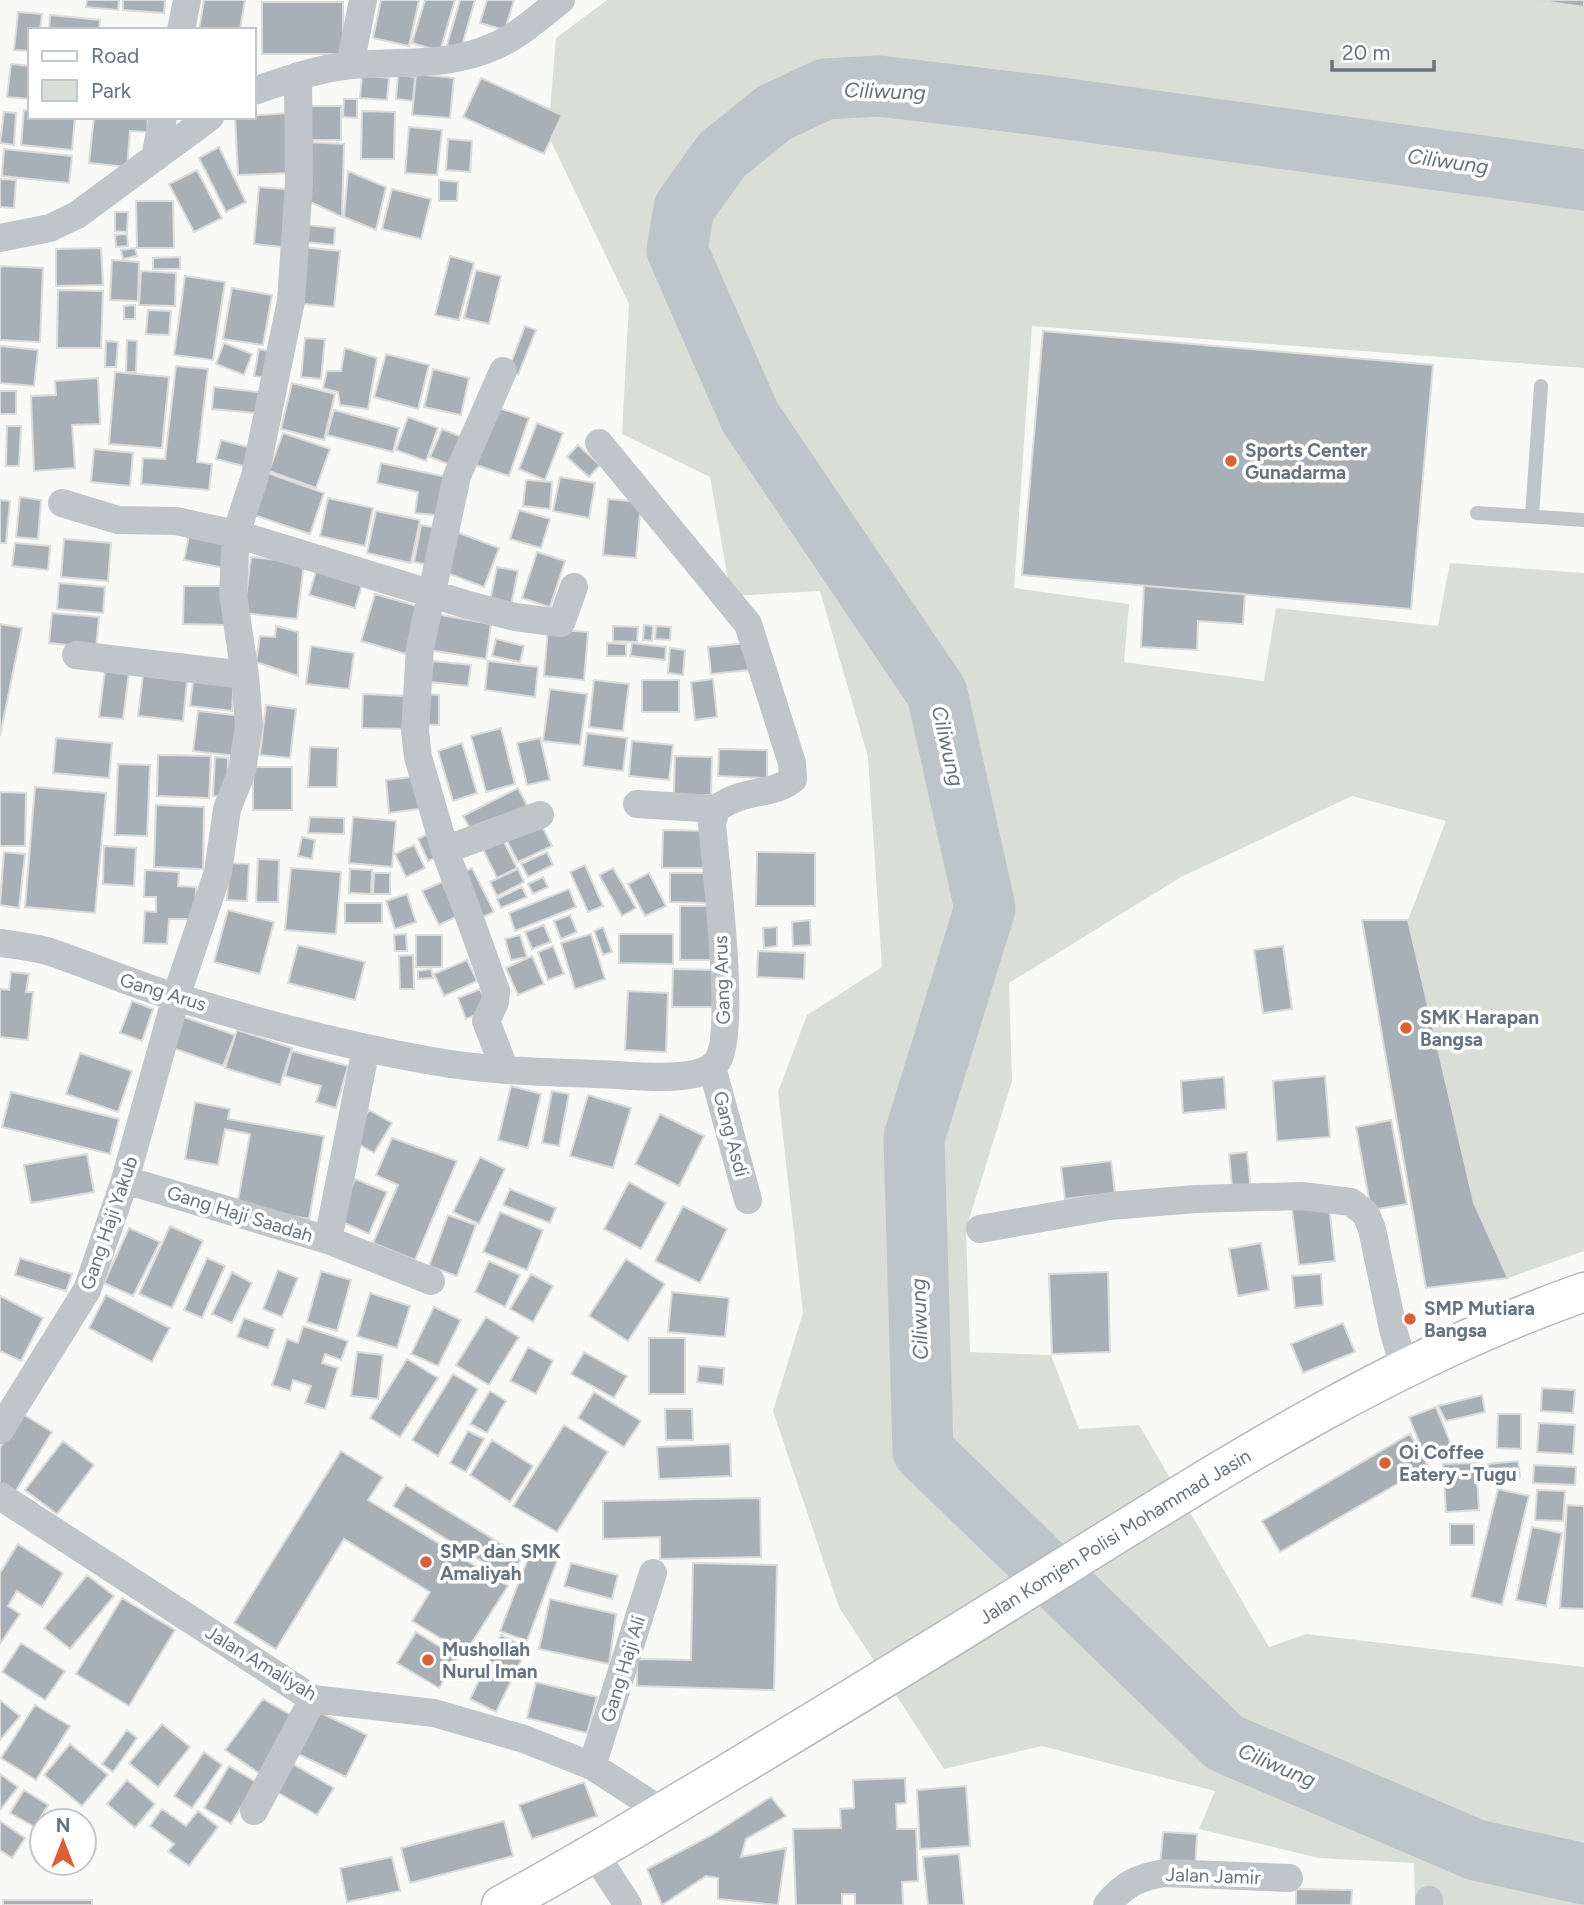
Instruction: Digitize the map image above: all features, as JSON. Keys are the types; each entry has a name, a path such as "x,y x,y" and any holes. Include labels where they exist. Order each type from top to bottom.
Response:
{"main road":[{"name":"Jalan Komjen Polisi Mohammad Jasin","path":"514,1898 899,1671 1145,1516 1328,1408 1404,1367 1584,1292"}],"street":[{"path":"181,28 187,0"},
{"path":"350,65 363,0"},
{"path":"256,90 298,76 350,65 445,62 475,54 499,45 561,0"},
{"name":"Gang Haji Yakub","path":"0,1430 87,1290 125,1180 176,997 218,872 227,809 242,771 248,725 245,675 233,594 236,534 255,476 290,301 299,183 298,76"},
{"path":"155,158 163,119"},
{"path":"0,238 50,228 77,215 207,119"},
{"path":"503,371 457,476 420,648 415,746 445,850 496,991 495,1002 486,1021 505,1070"},
{"path":"599,443 748,624 792,762 793,779 785,787 736,796 716,809 637,804"},
{"path":"62,503 118,520 176,521 236,534 430,595 515,617 561,623 574,587"},
{"path":"76,655 245,675"},
{"name":"Gang Arus","path":"0,943 46,951 176,997 366,1048 434,1062 505,1070 657,1077 690,1075 712,1067 719,1058 725,1028 725,986 712,824 716,809"},
{"path":"445,850 540,815"},
{"name":"Gang Haji Saadah","path":"125,1180 328,1240 366,1048"},
{"name":"Gang Asdi","path":"712,1067 748,1200"},
{"path":"980,1229 1110,1206 1184,1200 1302,1196 1351,1202 1366,1214 1372,1229 1393,1329 1404,1367"},
{"path":"328,1240 432,1281"},
{"name":"Jalan Amaliyah","path":"5,1509 313,1699 434,1713 524,1739 592,1766 663,1812"},
{"name":"Gang Haji Ali","path":"592,1766 653,1573"},
{"path":"254,1811 313,1699"},
{"path":"594,1853 628,1905"},
{"name":"Jalan Jamir","path":"1107,1905 1130,1882 1165,1873 1289,1878"}],"lane":[{"path":"1532,516 1541,386"},
{"path":"1477,513 1584,520"}],"green space":[{"path":"607,0 1584,0 1584,368 1032,326 1014,588 1129,604 1124,662 1264,681 1276,608 1438,626 1450,563 1584,573 1584,1251 1508,1278 1474,1203 1408,920 1446,821 1352,796 1181,877 1009,983 1012,1081 966,1229 970,1352 1051,1355 1079,1429 1139,1425 1269,1647 1306,1634 1584,1667 1584,1905 1415,1905 1414,1863 1319,1858 1199,1829 1215,1791 1042,1746 944,1769 839,1607 773,1411 803,1313 778,1092 807,1015 882,967 868,757 820,591 731,596 710,477 622,434 629,304 548,135 556,38"}],"building":[{"path":"87,0 119,0 118,10 86,7"},
{"path":"123,0 165,0 164,13 123,10"},
{"path":"204,0 245,0 240,28 199,28"},
{"path":"381,0 419,0 409,46 373,38"},
{"path":"425,0 455,0 440,51 412,43"},
{"path":"460,0 475,0 461,49 447,45"},
{"path":"487,0 514,0 505,30 480,23"},
{"path":"1535,0 1584,0 1584,7"},
{"path":"262,2 343,2 343,54 262,54"},
{"path":"18,12 42,14 40,28 28,28 28,51 14,50"},
{"path":"50,15 100,20 99,28 49,28"},
{"path":"11,64 28,66 28,99 7,97"},
{"path":"416,74 454,78 450,118 412,115"},
{"path":"362,75 389,78 387,100 360,98"},
{"path":"398,75 415,77 413,101 396,99"},
{"path":"481,78 562,115 544,154 463,117"},
{"path":"344,99 357,99 357,118 343,117"},
{"path":"304,106 341,106 341,140 304,140"},
{"path":"24,110 28,111 28,119 75,119 72,150 21,145"},
{"path":"362,111 395,112 394,159 361,159"},
{"path":"4,112 16,113 14,145 0,143"},
{"path":"288,113 291,173 238,175 235,119 256,119 256,115"},
{"path":"94,119 148,119 147,132 130,131 127,167 89,163"},
{"path":"409,127 442,130 437,175 405,173"},
{"path":"448,139 472,141 470,172 446,170"},
{"path":"305,142 344,144 342,217 302,198"},
{"path":"219,147 246,202 226,212 199,158"},
{"path":"4,149 72,156 69,183 2,176"},
{"path":"197,170 222,218 194,232 169,184"},
{"path":"348,171 386,187 376,230 344,217"},
{"path":"0,179 16,180 14,208 0,207"},
{"path":"439,180 458,182 457,201 439,201"},
{"path":"259,187 297,190 291,248 254,244"},
{"path":"392,189 431,199 421,239 382,229"},
{"path":"136,201 173,201 174,248 137,248"},
{"path":"115,212 128,212 127,232 115,231"},
{"path":"306,225 335,228 334,245 305,242"},
{"path":"127,234 128,246 116,247 115,235"},
{"path":"301,247 340,251 334,307 296,303"},
{"path":"101,248 103,285 56,286 56,249"},
{"path":"135,248 137,256 123,259 121,250"},
{"path":"450,256 474,263 459,320 435,315"},
{"path":"180,257 180,269 153,269 153,258"},
{"path":"112,260 139,262 138,301 110,300"},
{"path":"0,266 43,268 40,342 0,340"},
{"path":"476,270 501,276 489,324 464,318"},
{"path":"141,271 176,273 175,306 139,305"},
{"path":"185,276 225,282 213,360 174,355"},
{"path":"232,288 272,295 263,345 223,339"},
{"path":"58,290 103,291 101,348 57,348"},
{"path":"135,305 135,319 124,319 124,306"},
{"path":"148,310 171,311 169,335 146,334"},
{"path":"525,326 536,330 518,375 508,371"},
{"path":"1043,331 1433,365 1411,609 1022,575"},
{"path":"305,338 325,339 321,379 301,377"},
{"path":"127,340 137,341 136,372 126,372"},
{"path":"106,341 118,342 116,367 105,367"},
{"path":"224,343 252,354 244,375 216,364"},
{"path":"0,346 38,350 34,386 0,383"},
{"path":"345,348 377,358 368,409 340,405 338,392 323,388 327,371 341,371"},
{"path":"259,349 277,353 272,379 254,376"},
{"path":"386,354 429,365 418,409 374,397"},
{"path":"176,366 208,369 197,462 212,464 209,490 141,484 143,458 165,459"},
{"path":"433,369 469,378 461,415 424,407"},
{"path":"115,372 169,377 162,448 109,444"},
{"path":"98,378 100,424 72,425 75,468 34,471 31,396 56,395 55,381"},
{"path":"292,383 335,394 324,440 281,429"},
{"path":"214,387 259,392 256,413 212,409"},
{"path":"0,391 16,391 16,414 0,414"},
{"path":"496,407 529,418 509,476 476,465"},
{"path":"334,410 399,428 393,452 327,435"},
{"path":"408,417 438,428 426,461 396,450"},
{"path":"537,423 563,433 545,480 519,469"},
{"path":"7,426 21,426 19,466 6,466"},
{"path":"442,429 467,439 456,467 430,457"},
{"path":"283,433 330,449 316,488 269,471"},
{"path":"221,440 256,449 251,468 216,459"},
{"path":"578,445 600,465 589,477 567,457"},
{"path":"94,449 133,453 130,486 91,482"},
{"path":"381,463 451,478 444,516 415,513 418,492 377,483"},
{"path":"268,473 324,493 310,534 254,515"},
{"path":"560,477 595,483 589,518 553,511"},
{"path":"526,480 552,482 550,509 523,506"},
{"path":"20,497 41,500 38,539 16,537"},
{"path":"328,498 373,508 365,546 320,536"},
{"path":"608,499 641,502 636,558 603,555"},
{"path":"0,500 10,501 6,543 0,543"},
{"path":"519,510 550,519 541,548 510,539"},
{"path":"376,511 420,520 411,563 367,553"},
{"path":"421,525 443,529 435,566 414,562"},
{"path":"190,530 230,539 224,568 184,560"},
{"path":"454,531 499,548 484,587 439,570"},
{"path":"64,539 111,543 108,581 61,577"},
{"path":"15,543 50,546 48,570 12,566"},
{"path":"537,552 565,561 550,607 522,598"},
{"path":"251,557 304,563 297,619 244,613"},
{"path":"497,567 518,571 511,605 490,601"},
{"path":"317,568 363,581 355,608 309,595"},
{"path":"59,583 105,587 103,613 57,609"},
{"path":"184,586 226,586 226,625 183,624"},
{"path":"1144,586 1245,594 1243,624 1198,621 1197,650 1141,647"},
{"path":"375,594 420,607 406,654 361,641"},
{"path":"52,613 99,617 96,648 49,643"},
{"path":"435,614 491,624 486,659 429,650"},
{"path":"0,624 22,628 0,736"},
{"path":"644,625 653,626 652,641 643,640"},
{"path":"276,626 298,632 298,676 256,662 260,636 275,637"},
{"path":"613,626 638,627 637,642 613,641"},
{"path":"656,626 671,627 670,640 655,639"},
{"path":"548,629 588,632 584,680 544,676"},
{"path":"496,639 524,646 520,662 492,656"},
{"path":"607,643 626,644 626,656 607,656"},
{"path":"632,643 666,647 665,660 630,656"},
{"path":"746,643 749,670 711,674 708,647"},
{"path":"311,646 354,653 349,689 306,684"},
{"path":"670,648 685,650 683,675 668,673"},
{"path":"433,661 471,665 468,686 430,682"},
{"path":"488,661 538,667 535,697 485,690"},
{"path":"105,670 129,672 123,719 99,717"},
{"path":"194,673 234,679 232,711 190,706"},
{"path":"143,675 187,681 183,721 138,716"},
{"path":"713,679 717,717 695,720 691,682"},
{"path":"594,680 629,684 623,731 589,727"},
{"path":"642,680 679,680 679,712 642,712"},
{"path":"550,689 587,694 580,745 543,741"},
{"path":"363,694 406,696 405,729 362,728"},
{"path":"423,694 439,695 439,725 423,724"},
{"path":"266,705 296,709 290,758 260,755"},
{"path":"198,711 242,716 237,756 193,751"},
{"path":"501,728 515,784 486,792 471,736"},
{"path":"587,733 627,738 623,771 583,766"},
{"path":"56,738 112,743 109,778 53,773"},
{"path":"540,738 550,780 527,785 517,743"},
{"path":"632,741 673,745 669,780 629,776"},
{"path":"462,743 477,793 453,801 438,751"},
{"path":"310,747 338,748 337,787 308,787"},
{"path":"719,749 767,750 767,778 718,776"},
{"path":"158,755 211,756 209,798 157,796"},
{"path":"675,756 712,757 711,795 674,795"},
{"path":"215,757 228,758 227,797 213,796"},
{"path":"118,764 150,765 147,836 115,835"},
{"path":"253,767 292,767 292,810 253,810"},
{"path":"421,776 425,808 389,813 386,780"},
{"path":"35,787 106,793 95,913 25,907"},
{"path":"518,788 529,809 475,837 463,816"},
{"path":"0,792 26,793 25,846 0,846"},
{"path":"156,805 204,807 203,869 154,867"},
{"path":"310,817 344,818 344,834 308,833"},
{"path":"353,817 396,821 392,867 349,863"},
{"path":"540,822 552,846 518,862 506,839"},
{"path":"663,830 710,831 710,868 662,868"},
{"path":"431,832 442,855 428,861 418,839"},
{"path":"500,834 517,868 497,878 480,843"},
{"path":"302,837 315,840 312,859 298,856"},
{"path":"414,845 425,868 406,877 395,854"},
{"path":"104,846 136,848 134,886 103,884"},
{"path":"4,852 25,854 19,908 0,905"},
{"path":"547,852 553,865 528,877 521,864"},
{"path":"757,852 815,853 815,906 756,906"},
{"path":"258,859 279,860 278,902 256,902"},
{"path":"229,863 249,864 247,901 227,900"},
{"path":"585,865 603,906 588,912 570,872"},
{"path":"291,868 341,872 336,934 285,930"},
{"path":"472,868 494,912 476,920 456,876"},
{"path":"613,868 636,908 622,916 599,875"},
{"path":"350,869 372,870 371,894 349,893"},
{"path":"518,869 524,882 497,896 490,882"},
{"path":"145,870 179,872 178,886 196,887 195,919 169,919 167,944 143,943 145,911 156,912 156,897 144,897"},
{"path":"374,873 390,873 390,894 373,894"},
{"path":"649,873 666,906 645,916 628,884"},
{"path":"670,873 710,873 709,903 670,902"},
{"path":"543,877 548,887 533,894 528,884"},
{"path":"442,882 458,916 439,925 422,891"},
{"path":"522,887 527,897 501,908 497,899"},
{"path":"569,889 576,907 515,931 509,913"},
{"path":"407,894 416,922 395,929 386,901"},
{"path":"345,903 382,903 382,923 345,923"},
{"path":"680,906 716,906 716,960 680,960"},
{"path":"228,910 274,922 260,974 214,962"},
{"path":"570,915 577,932 561,939 554,921"},
{"path":"810,920 811,945 793,946 792,922"},
{"name":"SMK Harapan Bangsa","path":"1362,920 1408,920 1474,1203 1508,1278 1426,1288"},
{"path":"544,925 551,942 532,949 525,932"},
{"path":"603,927 612,952 603,955 594,931"},
{"path":"777,927 777,946 764,948 763,928"},
{"path":"406,934 407,951 395,951 394,935"},
{"path":"591,934 605,979 575,989 561,943"},
{"path":"619,934 673,934 673,964 619,963"},
{"path":"416,935 442,935 442,967 416,967"},
{"path":"520,935 527,957 511,960 505,939"},
{"path":"298,945 365,962 355,1000 288,983"},
{"path":"553,946 564,974 548,980 538,952"},
{"path":"1283,946 1292,1009 1263,1013 1254,950"},
{"path":"758,951 805,953 804,979 757,977"},
{"path":"413,955 414,989 400,989 399,956"},
{"path":"532,956 544,984 518,995 506,968"},
{"path":"467,960 477,981 444,996 434,974"},
{"path":"431,969 433,978 418,979 418,971"},
{"path":"673,969 717,970 716,1007 672,1007"},
{"path":"11,972 29,974 26,992 33,992 28,1040 0,1037 0,989 9,990"},
{"path":"480,989 489,1009 466,1019 458,998"},
{"path":"628,991 668,993 666,1052 625,1050"},
{"path":"132,1001 153,1009 142,1041 120,1033"},
{"path":"184,1017 235,1035 223,1066 173,1048"},
{"path":"237,1030 292,1048 280,1085 225,1068"},
{"path":"292,1051 348,1066 336,1108 316,1102 321,1086 285,1076"},
{"path":"80,1053 132,1071 118,1112 66,1094"},
{"path":"1325,1076 1330,1137 1277,1141 1273,1081"},
{"path":"1224,1077 1226,1109 1183,1113 1181,1081"},
{"path":"511,1086 541,1094 528,1148 498,1140"},
{"path":"552,1091 569,1094 559,1146 542,1143"},
{"path":"11,1092 119,1119 110,1154 2,1127"},
{"path":"588,1095 631,1108 613,1168 570,1156"},
{"path":"195,1102 230,1109 228,1119 324,1136 309,1219 237,1206 250,1134 225,1129 218,1165 185,1159"},
{"path":"369,1110 392,1123 374,1153 352,1140"},
{"path":"660,1114 704,1136 679,1186 635,1164"},
{"path":"1391,1120 1407,1204 1371,1210 1356,1127"},
{"path":"392,1138 457,1161 415,1260 373,1243 398,1185 376,1175"},
{"path":"1247,1152 1251,1194 1233,1196 1229,1154"},
{"path":"87,1154 94,1192 31,1203 24,1165"},
{"path":"480,1157 505,1169 479,1224 453,1212"},
{"path":"1111,1161 1115,1193 1065,1199 1061,1167"},
{"path":"355,1179 387,1192 369,1234 338,1220"},
{"path":"629,1182 666,1203 641,1249 604,1229"},
{"path":"510,1189 556,1208 550,1223 503,1205"},
{"path":"1329,1205 1335,1261 1299,1265 1292,1209"},
{"path":"683,1206 727,1229 700,1283 655,1261"},
{"path":"500,1212 543,1230 527,1270 483,1252"},
{"path":"448,1215 476,1225 457,1276 429,1266"},
{"path":"170,1226 203,1241 172,1308 139,1294"},
{"path":"129,1228 160,1242 133,1296 104,1283"},
{"path":"1261,1243 1269,1290 1238,1296 1229,1249"},
{"path":"20,1258 72,1274 66,1291 15,1275"},
{"path":"207,1258 225,1266 202,1318 184,1310"},
{"path":"626,1259 665,1284 628,1341 589,1316"},
{"path":"489,1261 520,1275 505,1307 475,1292"},
{"path":"278,1270 298,1278 282,1317 263,1309"},
{"path":"321,1271 351,1280 337,1331 307,1322"},
{"path":"232,1272 252,1283 232,1323 212,1314"},
{"path":"1108,1272 1110,1352 1052,1354 1049,1274"},
{"path":"531,1274 553,1286 533,1322 510,1309"},
{"path":"1321,1274 1323,1305 1295,1308 1292,1276"},
{"path":"672,1292 729,1298 725,1337 668,1332"},
{"path":"370,1293 410,1306 397,1348 357,1336"},
{"path":"106,1295 170,1328 152,1362 89,1328"},
{"path":"0,1296 43,1318 21,1361 0,1351"},
{"path":"434,1307 461,1320 438,1366 411,1354"},
{"path":"486,1317 519,1337 489,1385 456,1365"},
{"path":"244,1318 275,1329 268,1348 237,1337"},
{"path":"1343,1323 1355,1352 1303,1373 1291,1344"},
{"path":"303,1326 348,1341 341,1360 325,1354 322,1363 338,1368 325,1409 305,1403 311,1386 293,1380 290,1391 272,1385 287,1339 298,1343"},
{"path":"649,1338 685,1338 685,1394 649,1394"},
{"path":"528,1347 553,1361 536,1394 510,1381"},
{"path":"357,1352 383,1355 378,1399 351,1396"},
{"path":"584,1352 627,1376 614,1398 571,1374"},
{"path":"407,1359 438,1378 400,1437 370,1418"},
{"path":"699,1366 724,1368 723,1385 697,1382"},
{"path":"453,1374 478,1389 438,1456 412,1440"},
{"path":"1542,1388 1575,1390 1573,1413 1541,1411"},
{"path":"490,1391 506,1401 487,1433 470,1424"},
{"path":"594,1392 641,1421 624,1447 578,1418"},
{"path":"1482,1395 1485,1412 1446,1421 1438,1406"},
{"path":"1436,1407 1454,1452 1427,1462 1409,1417"},
{"path":"665,1409 692,1409 693,1440 666,1440"},
{"path":"21,1413 52,1432 12,1497 0,1489 0,1448"},
{"path":"1498,1414 1521,1414 1521,1449 1497,1448"},
{"path":"1539,1423 1575,1425 1573,1454 1537,1452"},
{"path":"564,1425 608,1452 557,1532 513,1506"},
{"path":"468,1431 484,1439 466,1472 450,1463"},
{"path":"1410,1434 1428,1466 1280,1552 1262,1521"},
{"path":"492,1440 533,1466 510,1502 470,1475"},
{"path":"63,1441 94,1465 57,1514 25,1490"},
{"path":"730,1444 731,1476 659,1479 657,1447"},
{"name":"SMP dan SMK Amaliyah","path":"341,1451 383,1477 368,1500 508,1586 465,1653 412,1621 430,1592 344,1539 276,1649 234,1623"},
{"path":"1518,1461 1520,1477 1490,1480 1488,1464"},
{"path":"1476,1463 1479,1510 1446,1512 1443,1464"},
{"path":"1534,1465 1576,1467 1575,1485 1533,1483"},
{"path":"406,1485 522,1557 509,1578 393,1506"},
{"path":"1498,1489 1529,1496 1502,1605 1471,1597"},
{"path":"1537,1490 1565,1491 1563,1521 1535,1520"},
{"path":"760,1498 761,1557 660,1559 660,1537 603,1539 603,1501"},
{"path":"1567,1505 1584,1506 1584,1609 1560,1608"},
{"path":"1450,1524 1474,1524 1474,1545 1450,1545"},
{"path":"1532,1527 1562,1533 1546,1606 1516,1600"},
{"path":"18,1544 63,1573 42,1607 17,1591 8,1606 20,1614 0,1644 0,1573"},
{"path":"531,1551 557,1561 527,1641 500,1631"},
{"path":"571,1563 618,1575 612,1599 564,1586"},
{"path":"693,1563 777,1565 774,1690 637,1686 637,1659 691,1660"},
{"path":"87,1575 114,1596 70,1649 44,1628"},
{"path":"122,1598 175,1630 129,1706 76,1674"},
{"path":"550,1599 616,1614 609,1664 539,1649"},
{"name":"Mushollah Nurul Iman","path":"416,1632 458,1658 439,1688 397,1663"},
{"path":"501,1635 527,1648 496,1712 470,1699"},
{"path":"21,1643 65,1671 45,1700 2,1672"},
{"path":"536,1682 597,1697 587,1733 527,1718"},
{"path":"263,1699 296,1718 259,1773 225,1750"},
{"path":"0,1700 20,1716 0,1740"},
{"path":"35,1705 70,1726 36,1780 1,1758"},
{"path":"315,1710 367,1735 346,1777 294,1752"},
{"path":"162,1724 190,1747 158,1787 129,1763"},
{"path":"127,1730 137,1738 113,1772 102,1764"},
{"path":"70,1744 108,1775 82,1806 44,1775"},
{"path":"204,1752 222,1765 192,1808 174,1796"},
{"path":"291,1763 334,1788 317,1815 275,1791"},
{"path":"229,1766 256,1782 231,1824 204,1808"},
{"path":"0,1774 18,1787 0,1810"},
{"path":"905,1778 906,1803 896,1804 897,1829 916,1829 918,1881 902,1882 903,1905 855,1905 855,1894 842,1894 842,1905 796,1905 793,1829 841,1828 840,1809 854,1808 853,1780"},
{"path":"127,1780 155,1804 135,1828 107,1804"},
{"path":"584,1782 597,1816 532,1839 519,1805"},
{"path":"966,1786 970,1846 920,1849 917,1790"},
{"path":"24,1790 48,1805 28,1807 28,1823 10,1813"},
{"path":"771,1797 786,1816 746,1839 741,1857 786,1848 778,1905 718,1899 718,1878 706,1876 662,1905 647,1869 712,1835"},
{"path":"162,1809 186,1826 198,1811 218,1827 189,1866 168,1851 174,1844 150,1826"},
{"path":"0,1821 25,1838 12,1858 0,1850"},
{"path":"504,1821 513,1856 410,1883 401,1848"},
{"path":"1163,1832 1197,1834 1195,1870 1160,1867"},
{"path":"959,1854 964,1905 928,1905 923,1857"},
{"path":"392,1857 400,1891 347,1902 340,1868"},
{"path":"1296,1889 1352,1890 1351,1905 1296,1905"},
{"path":"3,1900 92,1900 92,1905 3,1905"}],"waterway":[{"name":"Ciliwung","path":"1584,180 1046,106 879,86 825,89 774,113 722,155 684,208 677,250 750,417 937,693 985,908 914,1138 923,1451 1225,1743 1476,1850 1584,1874"}],"place":[{"name":"Sports Center Gunadarma","path":"1231,461"},
{"name":"SMK Harapan Bangsa","path":"1406,1028"},
{"name":"SMP Mutiara Bangsa","path":"1410,1319"},
{"name":"Oi Coffee Eatery - Tugu","path":"1385,1463"},
{"name":"SMP dan SMK Amaliyah","path":"426,1562"},
{"name":"Mushollah Nurul Iman","path":"428,1660"}]}
